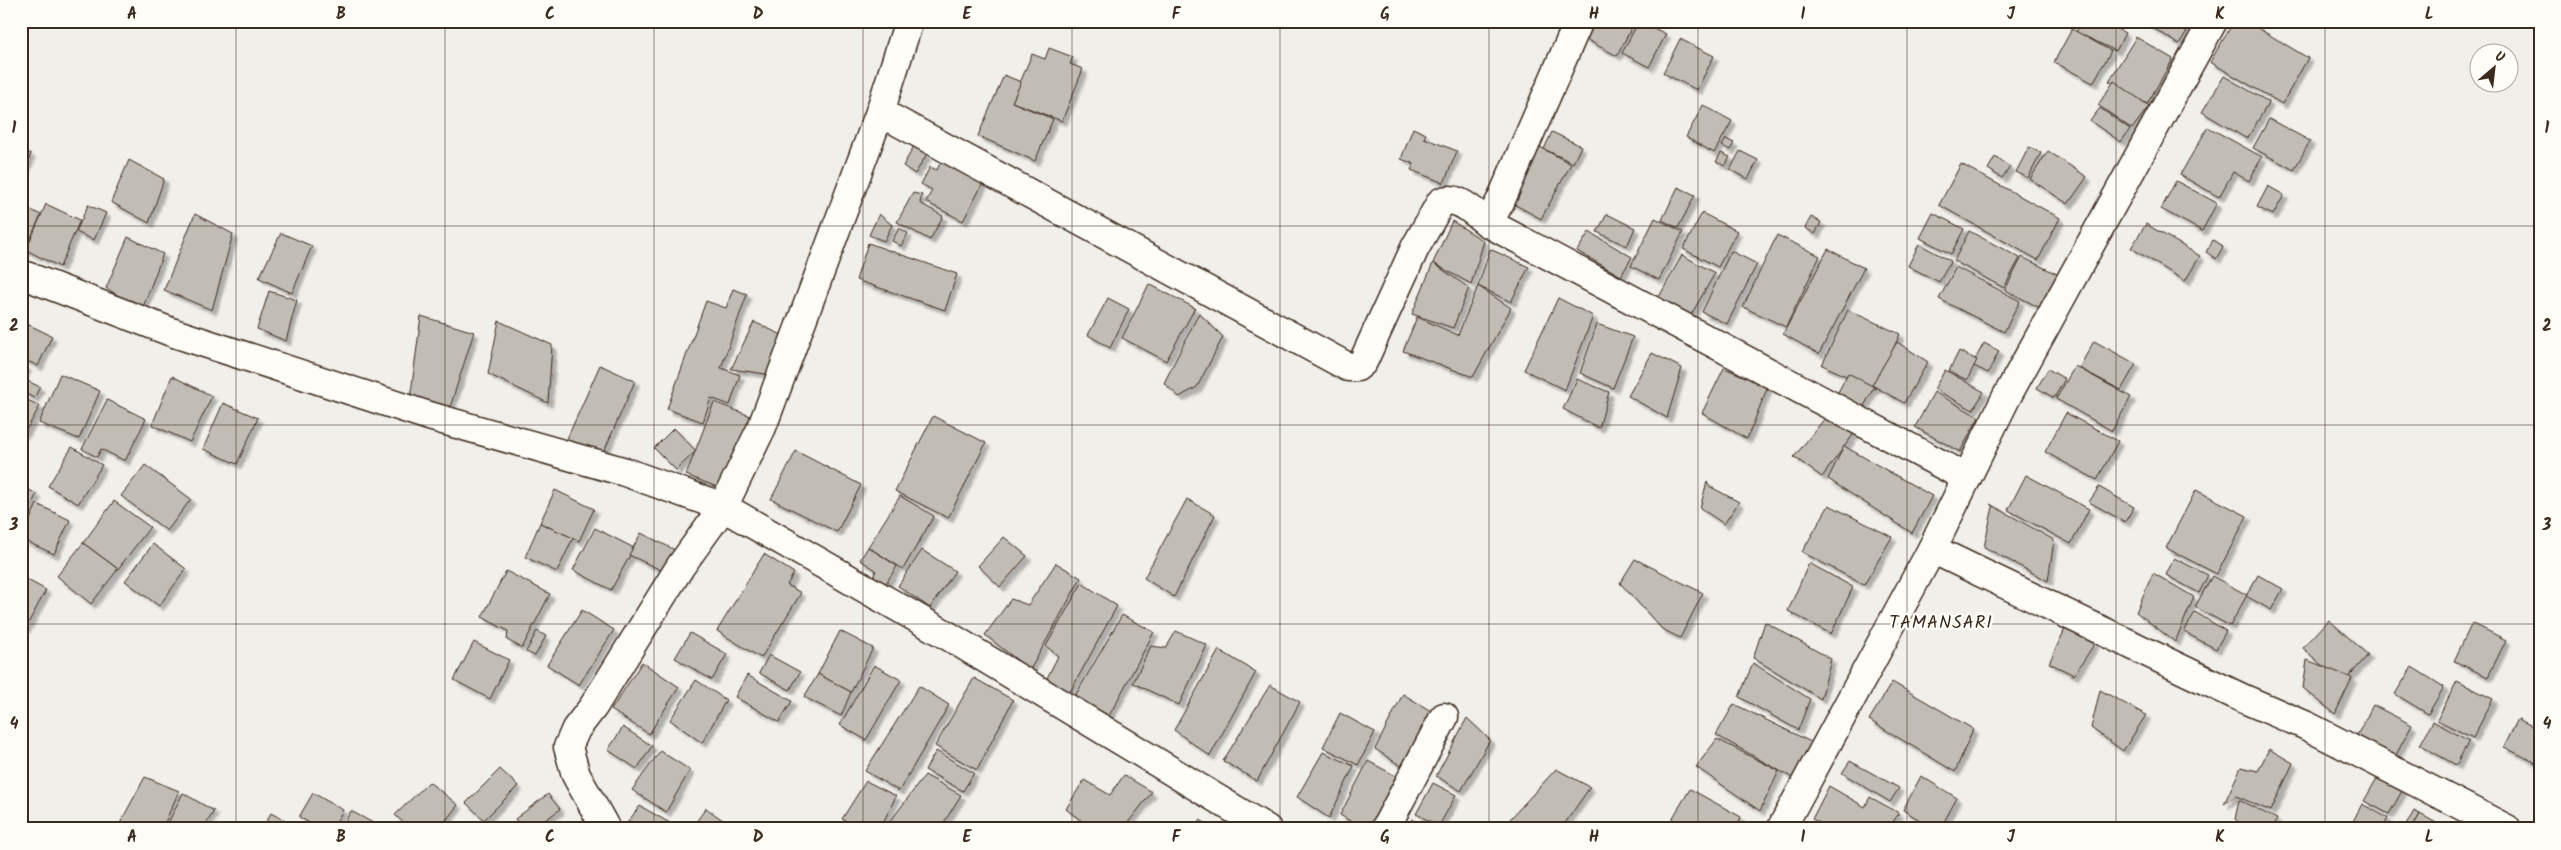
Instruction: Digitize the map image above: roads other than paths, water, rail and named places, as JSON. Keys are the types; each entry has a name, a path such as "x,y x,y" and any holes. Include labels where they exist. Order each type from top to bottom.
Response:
{"street":[{"path":"606,829 576,775 568,747 576,729 593,707 680,567 722,507 762,427 880,112 909,21"},
{"path":"1488,223 1500,202 1579,21"},
{"path":"1781,829 1932,549 2006,398 2212,21"},
{"path":"880,112 1348,367 1357,367 1363,362 1415,248 1441,202 1447,200 1458,201 1488,223 1967,478"},
{"path":"21,274 183,336 429,416 622,471 722,507 950,637 1267,829"},
{"path":"1932,549 2242,698 2307,726 2507,829"},
{"path":"1385,829 1444,717"}],"district":[{"name":"TAMANSARI","path":"1941,622"}]}
